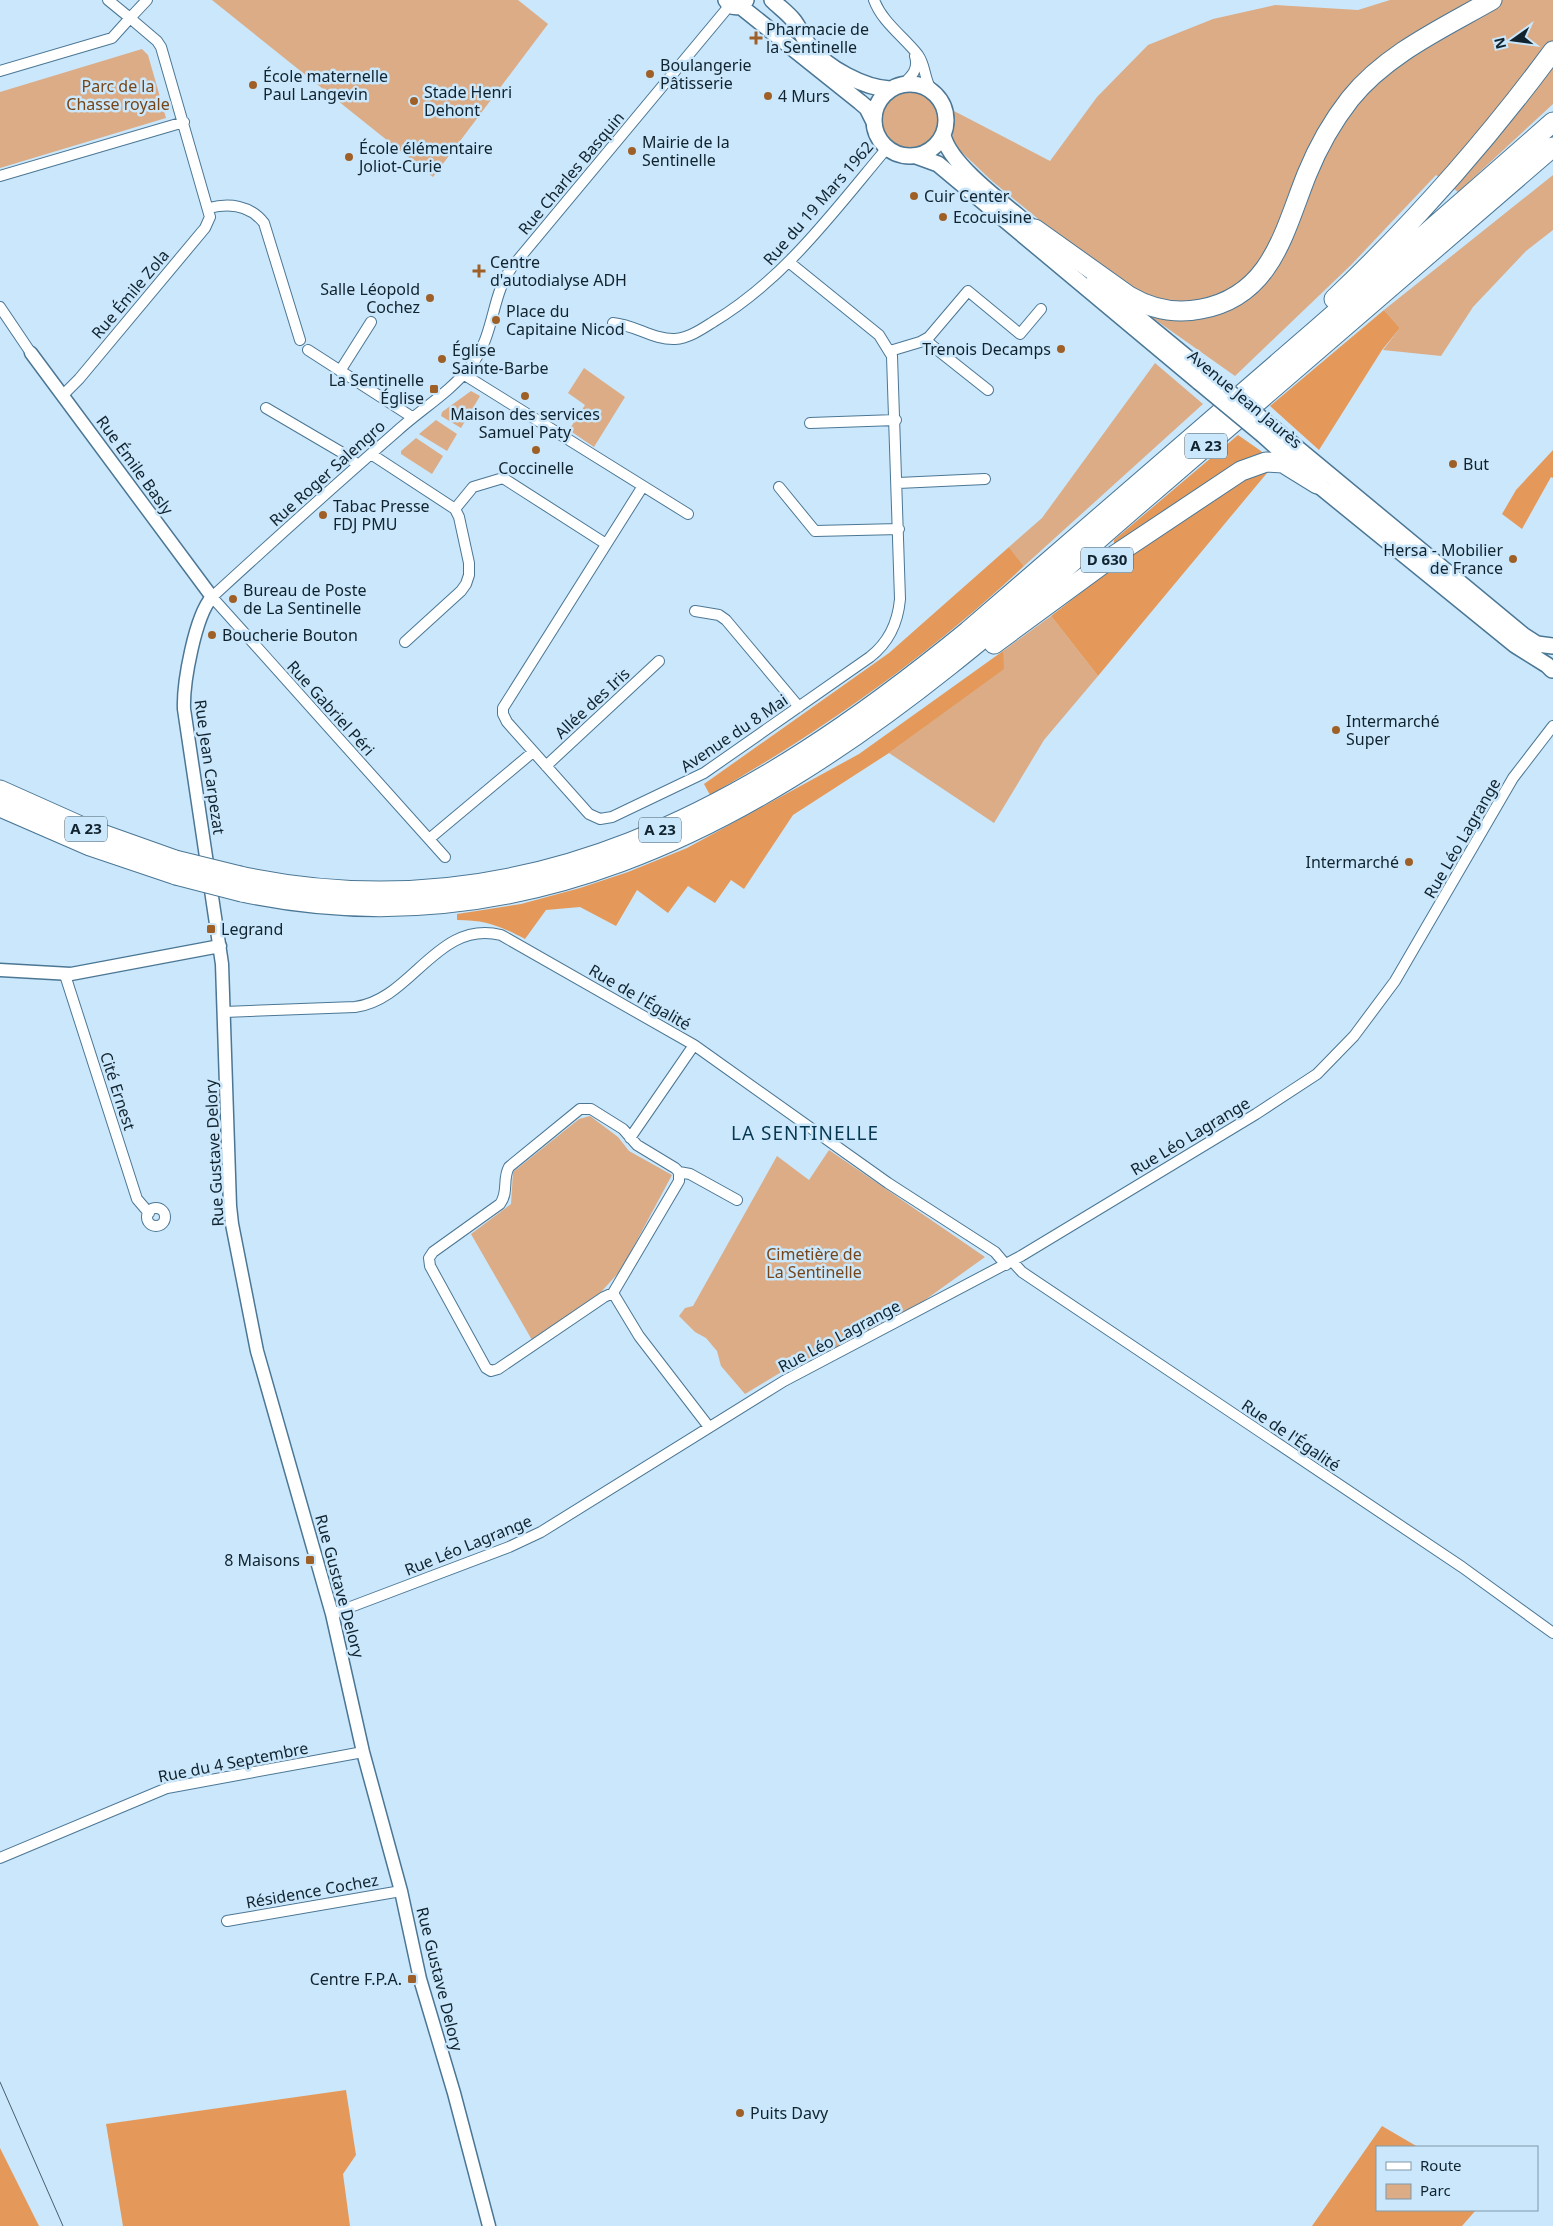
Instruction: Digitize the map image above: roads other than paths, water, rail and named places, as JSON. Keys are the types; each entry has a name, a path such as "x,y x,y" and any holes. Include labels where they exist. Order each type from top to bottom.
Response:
{"highway":[{"path":"1035,229 1128,296 1142,303 1166,310 1184,311 1207,308 1228,301 1253,284 1272,262 1319,146 1352,97 1369,80 1400,55 1492,0"},
{"path":"1235,400 1248,379 1338,296 1444,184 1521,93 1553,51"},
{"name":"A 23","path":"241,884 397,891 467,886 521,877 576,862 633,842 687,818 741,790 810,749 925,666 1047,564 1553,122"},
{"name":"A 23","path":"0,807 54,832 109,854 176,867 241,884 281,899 340,905 418,906 459,903 504,896 579,878 657,849 736,811 814,765 907,699 988,634 1553,147"},
{"name":"D 630","path":"907,699 943,682 1115,555 1240,471 1266,462 1283,463 1317,484"},
{"name":"A 23","path":"0,790 176,867"}],"main road":[{"path":"736,3 860,102 869,112 878,138 886,148 902,155 916,156 932,149 943,135 946,123 945,111 940,100 932,91 918,85 897,87 862,84 822,58 811,47 791,17 772,0"},
{"path":"874,122 879,102 897,87"},
{"name":"Avenue Jean Jaurès","path":"943,135 947,148 962,166 1203,378"},
{"name":"Avenue Jean Jaurès","path":"916,156 938,164 1268,432 1523,635 1538,644 1553,646"},
{"name":"Avenue Jean Jaurès","path":"1268,432 1317,484 1515,645 1553,667"}],"street":[{"path":"108,0 157,41 161,47 209,208 225,205 237,206 258,217 264,223 300,340"},
{"path":"0,71 112,38 147,0"},
{"path":"874,0 881,13 920,59 925,79 932,91"},
{"name":"Rue Charles Basquin","path":"463,374 483,346 490,331 501,288 512,266 736,3"},
{"path":"897,87 916,69 916,60 911,48"},
{"path":"0,176 184,122"},
{"name":"Rue du 19 Mars 1962","path":"613,323 632,326 662,338 684,338 733,310 790,263 886,148"},
{"name":"Rue Émile Zola","path":"63,395 79,379 205,228 210,217 209,208"},
{"name":"Avenue du 8 Mai","path":"643,486 502,708 507,722 533,752 589,814 600,819 612,817 704,773 870,658 881,648 890,634 898,612 900,599 898,483 894,366 890,351 879,336 790,263"},
{"path":"890,351 925,340 968,291 1020,334 1042,309"},
{"path":"0,307 31,352"},
{"path":"340,371 371,322"},
{"path":"925,340 988,390"},
{"path":"308,350 412,417"},
{"name":"Rue Émile Basly","path":"31,352 212,596"},
{"path":"463,374 688,514"},
{"name":"Rue Roger Salengro","path":"212,596 412,417 463,374"},
{"path":"266,408 341,452 358,465"},
{"path":"810,423 896,420"},
{"path":"371,454 455,509 459,517 469,563 469,575 466,584 405,642"},
{"path":"455,509 472,487 503,478 606,544"},
{"path":"898,483 985,479"},
{"path":"779,487 815,531 899,528"},
{"name":"Rue Gabriel Péri","path":"212,596 445,857"},
{"name":"Rue Jean Carpezat","path":"212,596 206,605 200,621 186,673 184,700 186,730 220,946"},
{"path":"696,611 719,615 726,620 799,707"},
{"name":"Allée des Iris","path":"546,766 659,661"},
{"name":"Rue Léo Lagrange","path":"332,1614 533,1536 784,1381 1009,1263 1256,1114 1309,1079 1329,1062 1360,1028 1400,973 1513,778 1553,726"},
{"path":"429,839 533,752"},
{"name":"Rue de l'Égalité","path":"224,1012 355,1008 368,1005 391,993 450,942 466,935 490,933 510,939 694,1045 888,1183 995,1252 1462,1567 1553,1633"},
{"path":"0,970 65,975 220,946"},
{"name":"Rue Gustave Delory","path":"220,946 230,1206 257,1351 332,1614 364,1752 401,1891 423,1993 452,2086 489,2226"},
{"name":"Cité Ernest","path":"65,975 137,1199 149,1213"},
{"path":"630,1138 694,1045"},
{"path":"679,1172 679,1181 613,1293 599,1300 498,1370 491,1371 486,1368 431,1268 429,1258 433,1252 500,1204 505,1194 506,1173 509,1167 577,1110 584,1108 591,1110 622,1129 637,1145 679,1172 690,1174 737,1200"},
{"path":"613,1293 636,1331 709,1427"},
{"name":"Rue du 4 Septembre","path":"0,1858 167,1788 364,1752"},
{"name":"Résidence Cochez","path":"227,1921 401,1891"}],"tram line":[{"path":"0,2082 63,2226"}],"place":[{"name":"Pharmacie de la Sentinelle","path":"756,38"},
{"name":"Boulangerie Pâtisserie","path":"650,74"},
{"name":"École maternelle Paul Langevin","path":"253,85"},
{"name":"4 Murs","path":"768,96"},
{"name":"Stade Henri Dehont","path":"414,101"},
{"name":"Mairie de la Sentinelle","path":"632,151"},
{"name":"École élémentaire Joliot-Curie","path":"349,157"},
{"name":"Cuir Center","path":"914,196"},
{"name":"Ecocuisine","path":"943,217"},
{"name":"Centre d'autodialyse ADH","path":"479,271"},
{"name":"Salle Léopold Cochez","path":"430,298"},
{"name":"Place du Capitaine Nicod","path":"496,320"},
{"name":"Trenois Decamps","path":"1061,349"},
{"name":"Église Sainte-Barbe","path":"442,359"},
{"name":"La Sentinelle Église","path":"434,389"},
{"name":"Maison des services Samuel Paty","path":"525,396"},
{"name":"Coccinelle","path":"536,450"},
{"name":"But","path":"1453,464"},
{"name":"Tabac Presse FDJ PMU","path":"323,515"},
{"name":"Hersa - Mobilier de France","path":"1513,559"},
{"name":"Bureau de Poste de La Sentinelle","path":"233,599"},
{"name":"Boucherie Bouton","path":"212,635"},
{"name":"Intermarché Super","path":"1336,730"},
{"name":"Intermarché","path":"1409,862"},
{"name":"Legrand","path":"211,929"},
{"name":"8 Maisons","path":"310,1560"},
{"name":"Centre F.P.A.","path":"412,1979"},
{"name":"Puits Davy","path":"740,2113"}],"district":[{"name":"LA SENTINELLE","path":"805,1133"}],"park label":[{"name":"Parc de la Chasse royale","path":"118,95"},
{"name":"Cimetière de La Sentinelle","path":"814,1263"}]}
